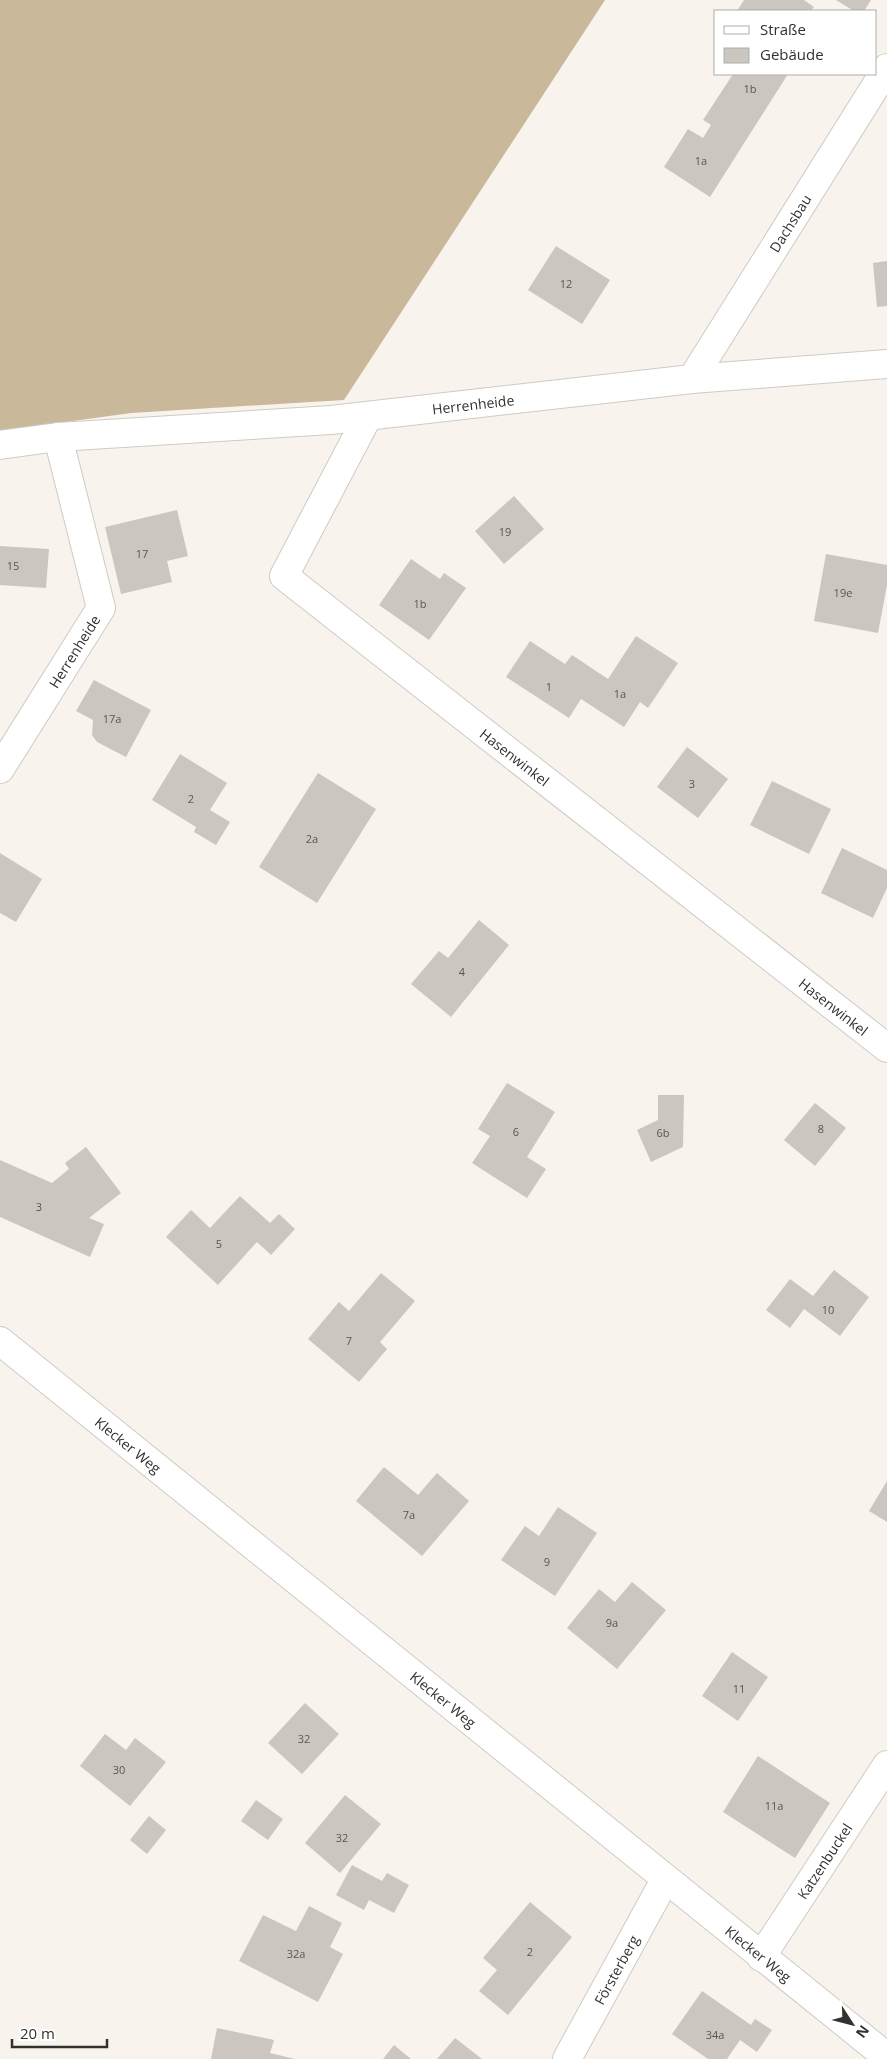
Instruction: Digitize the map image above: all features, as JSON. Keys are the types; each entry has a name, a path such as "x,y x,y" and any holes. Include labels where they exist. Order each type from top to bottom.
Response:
{"street":[{"name":"Dachsbau","path":"692,378 887,68"},
{"name":"Herrenheide","path":"0,445 58,437 368,416 692,378 887,364"},
{"name":"Hasenwinkel","path":"368,416 284,576 887,1048"},
{"name":"Herrenheide","path":"0,769 101,608 58,437"},
{"name":"Klecker Weg","path":"0,1340 761,1958 887,2057"},
{"name":"Katzenbuckel","path":"761,1958 887,1765"},
{"name":"Försterberg","path":"567,2059 665,1880"}],"shaded area":[{"path":"0,0 605,0 344,400 131,413 0,431"}],"building":[{"path":"744,0 804,0 814,7 812,10 738,10"},
{"path":"836,0 871,0 865,10 852,10"},
{"path":"732,75 787,75 710,197 664,167 688,129 703,138 711,125 703,120"},
{"path":"556,246 610,280 582,324 528,290"},
{"path":"887,261 887,306 877,307 873,263"},
{"path":"514,496 544,529 504,564 475,531"},
{"path":"177,510 188,556 167,561 172,582 121,594 105,527"},
{"path":"0,546 49,549 46,588 0,585"},
{"path":"826,554 887,565 887,585 878,633 814,621"},
{"path":"411,559 440,579 444,573 466,588 429,640 379,605"},
{"path":"636,636 678,663 648,708 640,702 624,727 581,699 569,718 506,677 530,641 565,664 572,655 608,679"},
{"path":"94,680 151,710 126,757 97,742 92,735 93,720 76,711"},
{"path":"687,747 728,779 698,818 657,787"},
{"path":"180,754 227,783 210,810 230,822 216,845 194,832 196,827 152,800"},
{"path":"318,773 376,809 317,903 259,867"},
{"path":"772,781 831,809 809,854 750,825"},
{"path":"842,848 887,870 887,888 873,918 821,893"},
{"path":"0,853 42,879 16,922 0,913"},
{"path":"479,920 509,945 451,1017 411,984 439,951 448,958"},
{"path":"507,1083 555,1112 527,1157 546,1169 527,1198 472,1163 490,1136 478,1129"},
{"path":"658,1095 684,1095 683,1147 651,1162 637,1130 658,1120"},
{"path":"815,1103 846,1128 815,1166 784,1140"},
{"path":"86,1147 121,1193 89,1218 104,1224 90,1257 0,1217 0,1160 52,1183 69,1169 65,1163"},
{"path":"240,1196 270,1223 279,1214 295,1229 271,1255 257,1242 218,1285 166,1237 191,1210 210,1228"},
{"path":"834,1270 869,1297 840,1336 804,1309 790,1328 766,1310 790,1279 813,1296"},
{"path":"381,1273 415,1301 380,1342 387,1349 359,1382 308,1339 339,1302 349,1311"},
{"path":"384,1467 418,1495 437,1473 469,1501 422,1556 356,1501"},
{"path":"887,1481 887,1522 869,1511"},
{"path":"558,1507 597,1533 555,1596 501,1560 525,1526 539,1536"},
{"path":"632,1582 666,1610 617,1669 567,1628 599,1589 615,1602"},
{"path":"732,1652 768,1677 738,1721 702,1696"},
{"path":"305,1703 339,1734 302,1774 268,1743"},
{"path":"105,1734 126,1750 135,1738 166,1762 130,1806 80,1766"},
{"path":"758,1756 830,1803 795,1858 723,1812"},
{"path":"345,1795 381,1824 340,1873 305,1843"},
{"path":"256,1800 283,1819 268,1840 241,1821"},
{"path":"149,1816 166,1830 147,1854 130,1840"},
{"path":"352,1865 382,1881 387,1873 409,1885 394,1913 369,1900 364,1910 336,1895"},
{"path":"530,1902 572,1937 508,2015 479,1991 497,1970 483,1958"},
{"path":"309,1906 342,1923 330,1947 343,1954 318,2002 239,1961 263,1915 296,1931"},
{"path":"702,1991 751,2025 755,2019 772,2030 757,2052 740,2040 727,2059 708,2059 672,2034"},
{"path":"217,2028 274,2040 270,2053 295,2059 211,2059"},
{"path":"455,2038 482,2059 437,2059"},
{"path":"394,2045 411,2059 383,2059"}]}
